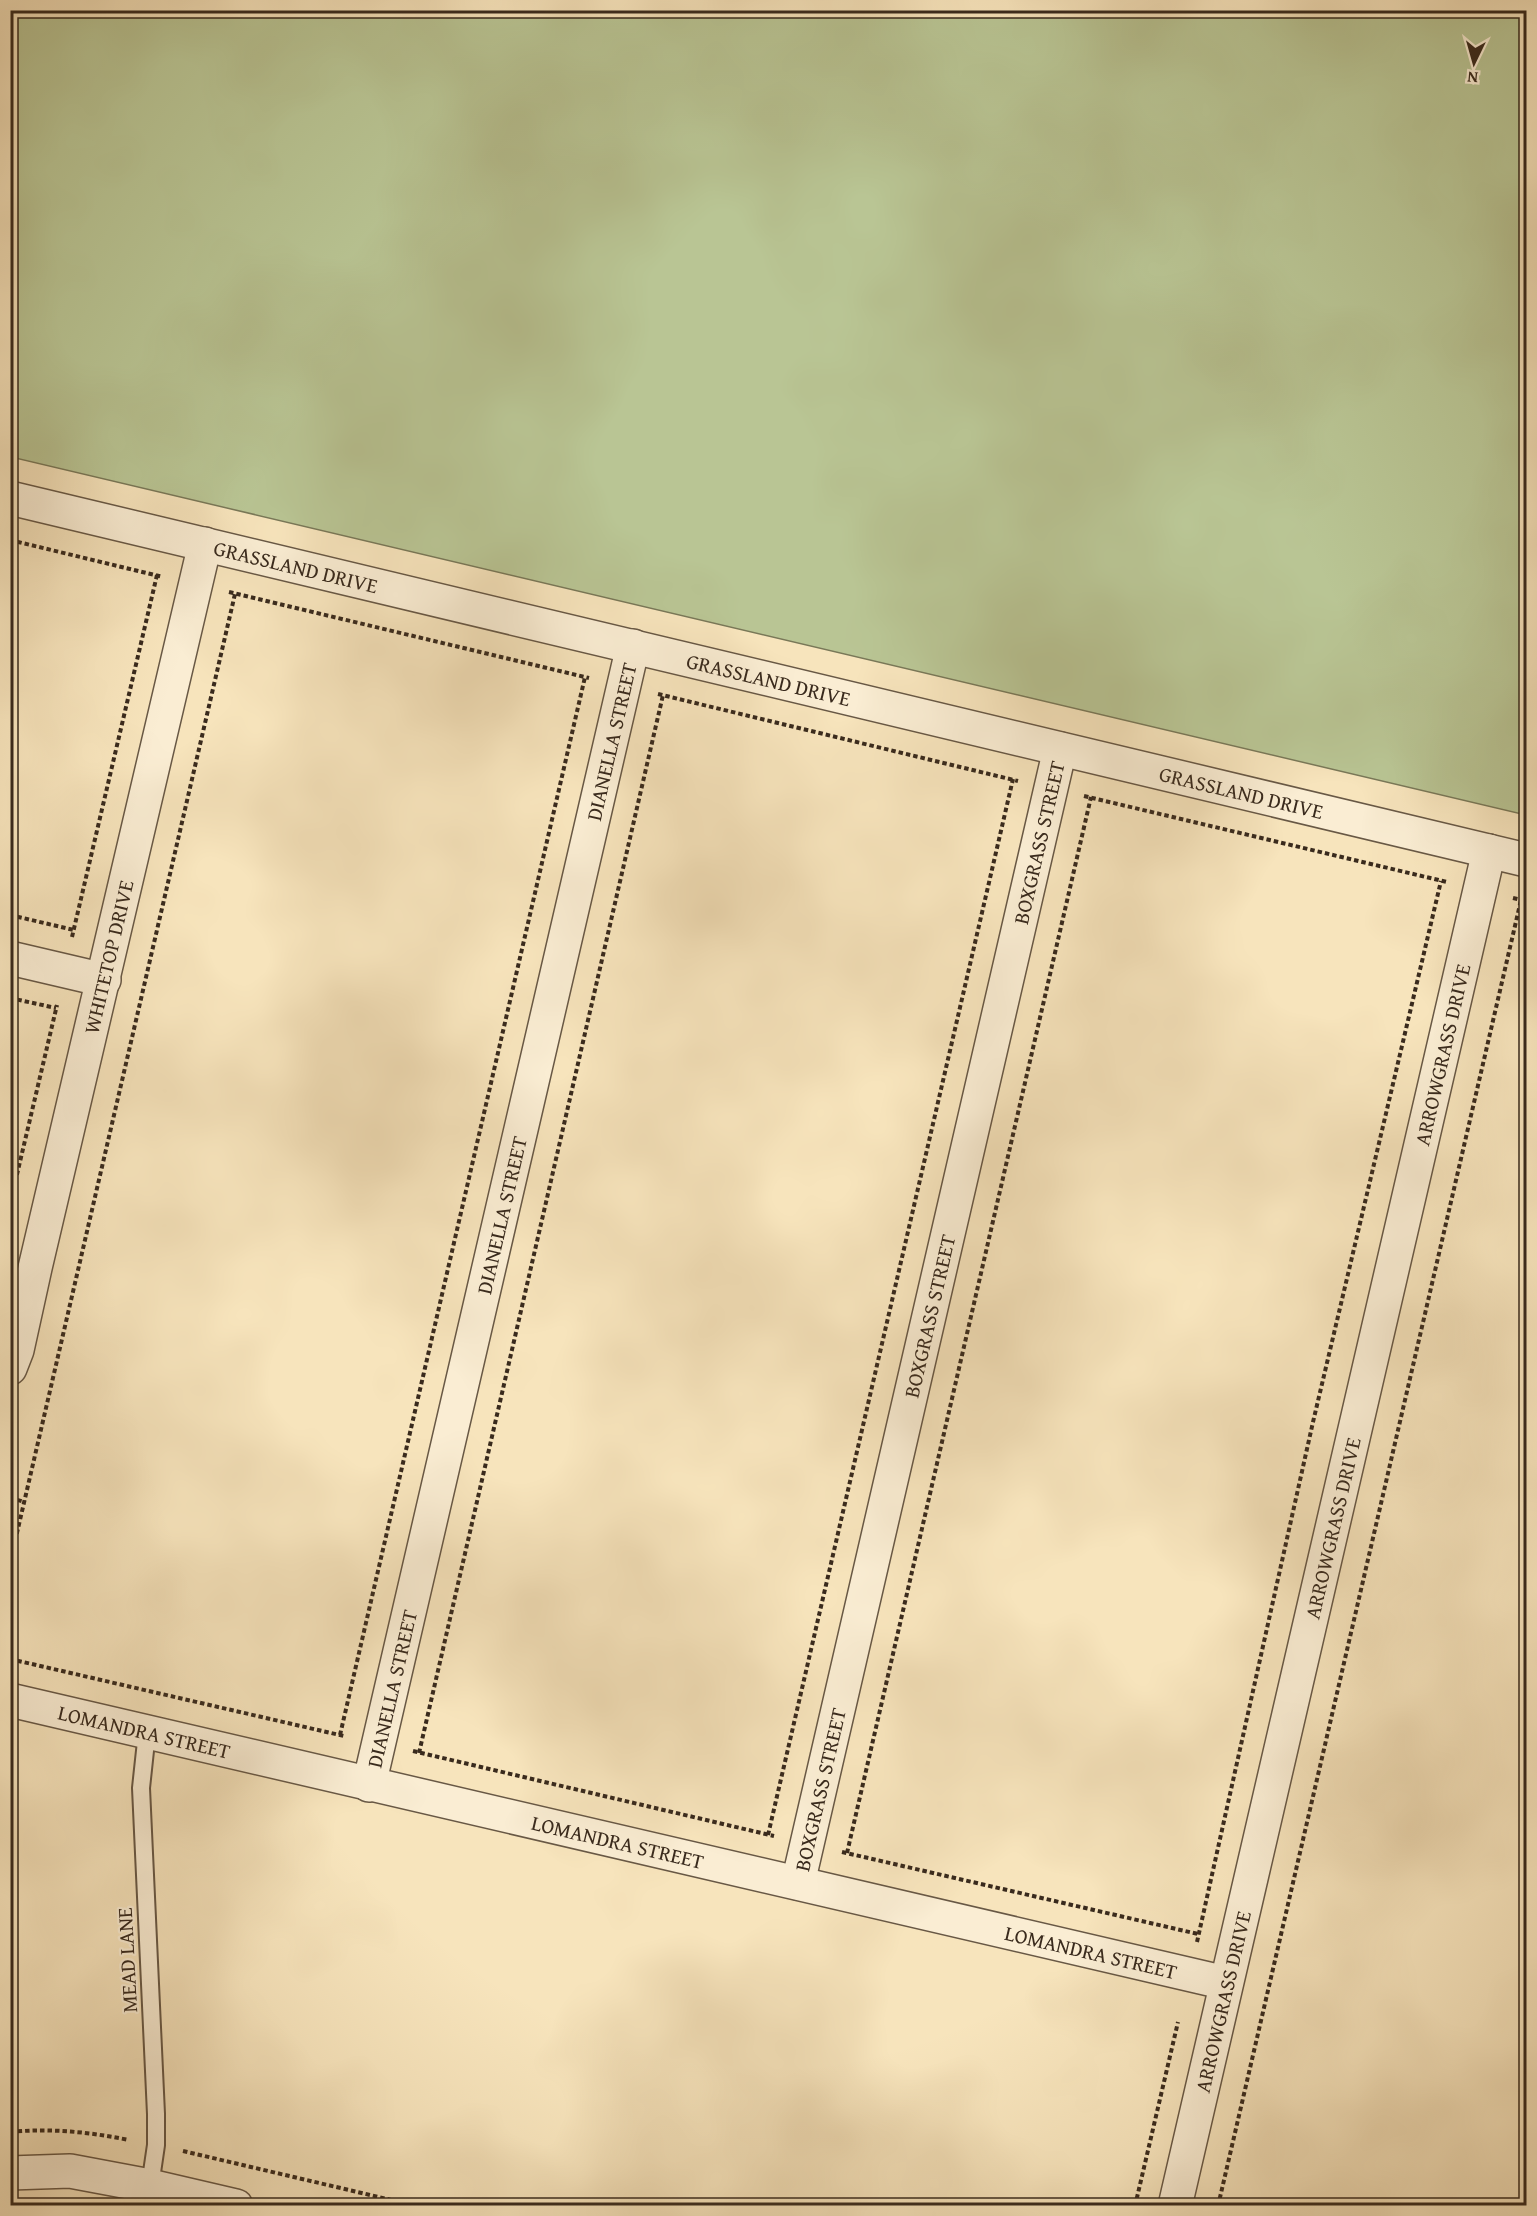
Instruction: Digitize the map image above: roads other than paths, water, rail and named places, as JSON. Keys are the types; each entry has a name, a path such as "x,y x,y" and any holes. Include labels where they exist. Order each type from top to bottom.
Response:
{"street":[{"name":"GRASSLAND DRIVE","path":"10,498 1527,860"},
{"name":"WHITETOP DRIVE","path":"10,1368 17,1350 34,1268 104,980 205,544"},
{"name":"DIANELLA STREET","path":"369,1785 633,646"},
{"name":"BOXGRASS STREET","path":"798,1883 1060,749"},
{"name":"ARROWGRASS DRIVE","path":"1175,2205 1489,850"},
{"path":"10,958 104,980"},
{"name":"LOMANDRA STREET","path":"10,1700 1226,1983"},
{"path":"10,2173 70,2170 236,2205"}],"lane":[{"name":"MEAD LANE","path":"147,1732 141,1788 156,2102 156,2145 150,2186"}]}
